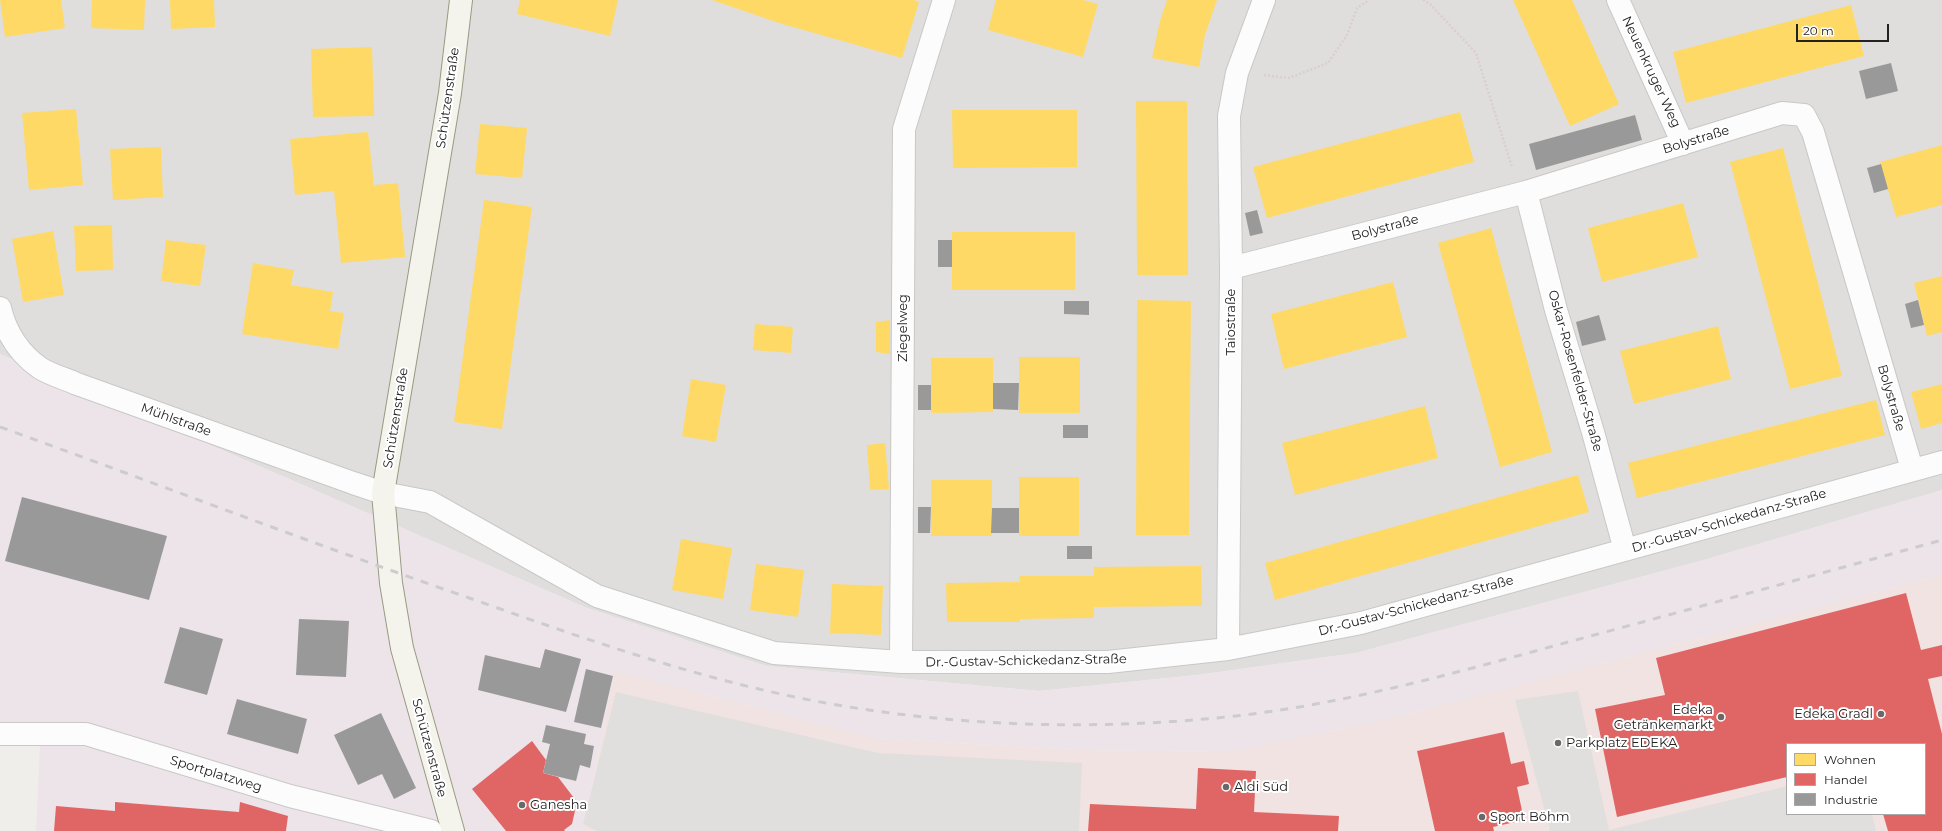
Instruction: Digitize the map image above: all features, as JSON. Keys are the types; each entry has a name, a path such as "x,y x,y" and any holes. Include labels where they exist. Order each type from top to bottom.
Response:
{"street":[{"name":"Schützenstraße","path":"452,831 402,648 390,583 383,493 450,93 461,0"},
{"name":"Ziegelweg","path":"901,662 904,129 944,0"},
{"name":"Taiostraße","path":"1228,649 1231,268 1229,116 1237,73 1264,0"},
{"name":"Neuenkruger Weg","path":"1618,0 1683,144"},
{"name":"Bolystraße","path":"1231,268 1526,192 1782,113 1804,114 1813,132 1912,469"},
{"name":"Oskar-Rosenfelder-Straße","path":"1526,192 1556,310 1593,432 1625,550"},
{"name":"Mühlstraße","path":"0,308 2,319 17,347 41,369 77,384 383,493"},
{"name":"Dr.-Gustav-Schickedanz-Straße","path":"383,493 430,502 597,596 774,653 901,662 1108,662 1228,649 1361,623 1912,469 1942,462"},
{"name":"Sportplatzweg","path":"0,734 86,734 290,796 431,831"}],"path":[{"path":"1237,73 1289,78 1328,62 1347,35 1357,8 1369,0"},
{"path":"1423,0 1430,4 1476,53 1515,177 1526,192"}],"shaded area":[{"path":"0,0 1942,0 1942,490 1704,560 1356,653 1197,675 1039,691 766,666 587,608 0,354"},
{"path":"0,354 587,608 766,666 1039,691 1197,675 1356,653 1704,560 1942,490 1942,575 1381,721 1227,752 1079,750 873,738 615,671 583,831 36,831 40,744 0,744"},
{"path":"1942,575 1942,831 583,831 615,671 873,738 1079,750 1227,752 1381,721"},
{"name":"Parkplatz EDEKA","path":"1578,691 1609,830 1786,786 1786,815 1872,815 1876,831 1548,831 1550,830 1515,700"},
{"path":"616,692 878,753 1082,763 1079,831 597,831 583,824"}],"building: Wohnen":[{"path":"0,0 61,0 65,28 5,37"},
{"path":"92,0 145,0 144,30 91,28"},
{"path":"170,0 214,0 215,27 171,29"},
{"path":"520,0 618,0 610,36 517,14"},
{"path":"712,0 914,0 919,2 902,58 779,23"},
{"path":"996,0 1083,0 1098,4 1083,57 988,30"},
{"path":"1167,0 1217,0 1205,35 1199,67 1152,58 1160,21"},
{"path":"1513,0 1572,0 1619,104 1570,126"},
{"path":"1851,5 1864,56 1686,103 1673,52"},
{"path":"372,47 374,116 313,117 311,49"},
{"path":"1136,101 1187,101 1188,275 1137,275"},
{"path":"76,109 83,185 29,190 22,113"},
{"path":"952,110 1077,110 1077,167 953,168"},
{"path":"1460,112 1474,162 1267,218 1253,167"},
{"path":"480,124 527,128 522,178 475,174"},
{"path":"368,132 374,185 398,183 405,257 341,263 334,191 295,195 290,139"},
{"path":"1942,145 1942,205 1896,217 1880,162"},
{"path":"161,147 163,197 113,200 110,149"},
{"path":"1783,148 1842,376 1790,389 1730,162"},
{"path":"484,200 532,207 502,429 454,422"},
{"path":"1683,203 1698,257 1602,282 1588,228"},
{"path":"112,225 113,270 76,271 74,226"},
{"path":"1491,228 1552,452 1500,467 1438,243"},
{"path":"53,231 64,295 23,302 12,239"},
{"path":"952,232 1075,232 1075,290 952,290"},
{"path":"166,240 206,245 200,286 161,281"},
{"path":"253,263 294,270 291,285 333,292 330,311 344,313 338,349 242,334"},
{"path":"1942,276 1942,332 1927,336 1914,283"},
{"path":"1393,282 1407,337 1284,369 1271,314"},
{"path":"1137,300 1191,301 1189,535 1136,535"},
{"path":"890,320 890,354 876,352 876,322"},
{"path":"755,324 793,327 791,353 753,350"},
{"path":"1718,326 1731,379 1634,404 1620,351"},
{"path":"1019,357 1080,357 1080,413 1019,413"},
{"path":"931,358 993,358 993,412 931,413"},
{"path":"691,379 726,385 716,442 682,436"},
{"path":"1942,384 1942,423 1921,429 1911,392"},
{"path":"1876,400 1885,435 1637,498 1628,463"},
{"path":"1425,406 1438,458 1295,495 1282,443"},
{"path":"885,443 889,489 870,490 867,445"},
{"path":"1578,475 1589,512 1275,600 1265,563"},
{"path":"1019,477 1079,477 1079,536 1019,536"},
{"path":"931,480 992,480 992,536 931,536"},
{"path":"681,539 732,548 723,599 672,590"},
{"path":"756,564 804,570 798,617 750,610"},
{"path":"1201,566 1202,606 1094,607 1094,618 1020,619 1020,622 947,622 946,583 1020,582 1019,576 1094,576 1094,567"},
{"path":"832,584 883,586 881,635 830,633"}],"building: Handel":[{"path":"1906,593 1921,650 1942,645 1942,676 1928,679 1942,734 1942,831 1888,831 1883,815 1926,815 1926,743 1786,743 1786,777 1617,817 1595,709 1665,695 1656,658"},
{"path":"1504,732 1511,764 1524,761 1529,784 1517,787 1524,820 1493,827 1494,831 1435,831 1417,751"},
{"path":"532,741 546,760 543,773 558,777 577,802 572,824 564,830 565,831 506,831 472,789"},
{"name":"Aldi Süd","path":"1198,768 1256,771 1254,812 1339,816 1338,831 1088,831 1090,804 1196,809"},
{"path":"115,802 239,812 240,802 288,816 286,831 54,831 56,806 115,811"}],"building: Industrie":[{"path":"1891,63 1898,91 1866,99 1859,71"},
{"path":"1635,115 1642,140 1536,170 1529,144"},
{"path":"1881,164 1888,189 1874,193 1867,168"},
{"path":"1257,210 1263,233 1250,236 1245,213"},
{"path":"938,240 952,240 952,267 938,267"},
{"path":"1918,300 1924,325 1911,328 1905,304"},
{"path":"1064,301 1089,301 1089,315 1064,314"},
{"path":"1599,315 1606,340 1582,346 1576,322"},
{"path":"993,383 1019,383 1018,410 993,409"},
{"path":"918,385 931,385 931,410 918,410"},
{"path":"1063,425 1088,425 1088,438 1063,438"},
{"path":"22,497 167,536 149,600 5,561"},
{"path":"918,507 931,507 930,533 918,533"},
{"path":"992,508 1019,508 1019,533 991,533"},
{"path":"1067,546 1092,546 1092,559 1067,559"},
{"path":"299,619 349,621 346,677 296,675"},
{"path":"180,627 223,639 207,695 164,683"},
{"path":"545,649 581,659 566,712 478,690 485,655 540,668"},
{"path":"586,669 613,676 601,728 574,722"},
{"path":"237,699 307,719 298,754 227,734"},
{"path":"381,713 416,788 394,799 382,774 358,785 334,735"},
{"path":"546,725 586,734 584,744 594,746 590,768 580,765 576,781 543,773 550,744 542,742"}],"railway":[{"path":"0,427 415,579 566,632 703,675 749,687 843,706 891,713 987,722 1082,725 1178,721 1270,712 1357,696 1444,676 1942,540"}],"place":[{"name":"Edeka Gradl","path":"1881,714"},
{"name":"Edeka Getränkemarkt","path":"1721,717"},
{"name":"Parkplatz EDEKA","path":"1558,743"},
{"name":"Aldi Süd","path":"1226,787"},
{"name":"Ganesha","path":"522,805"},
{"name":"Sport Böhm","path":"1482,817"}]}
